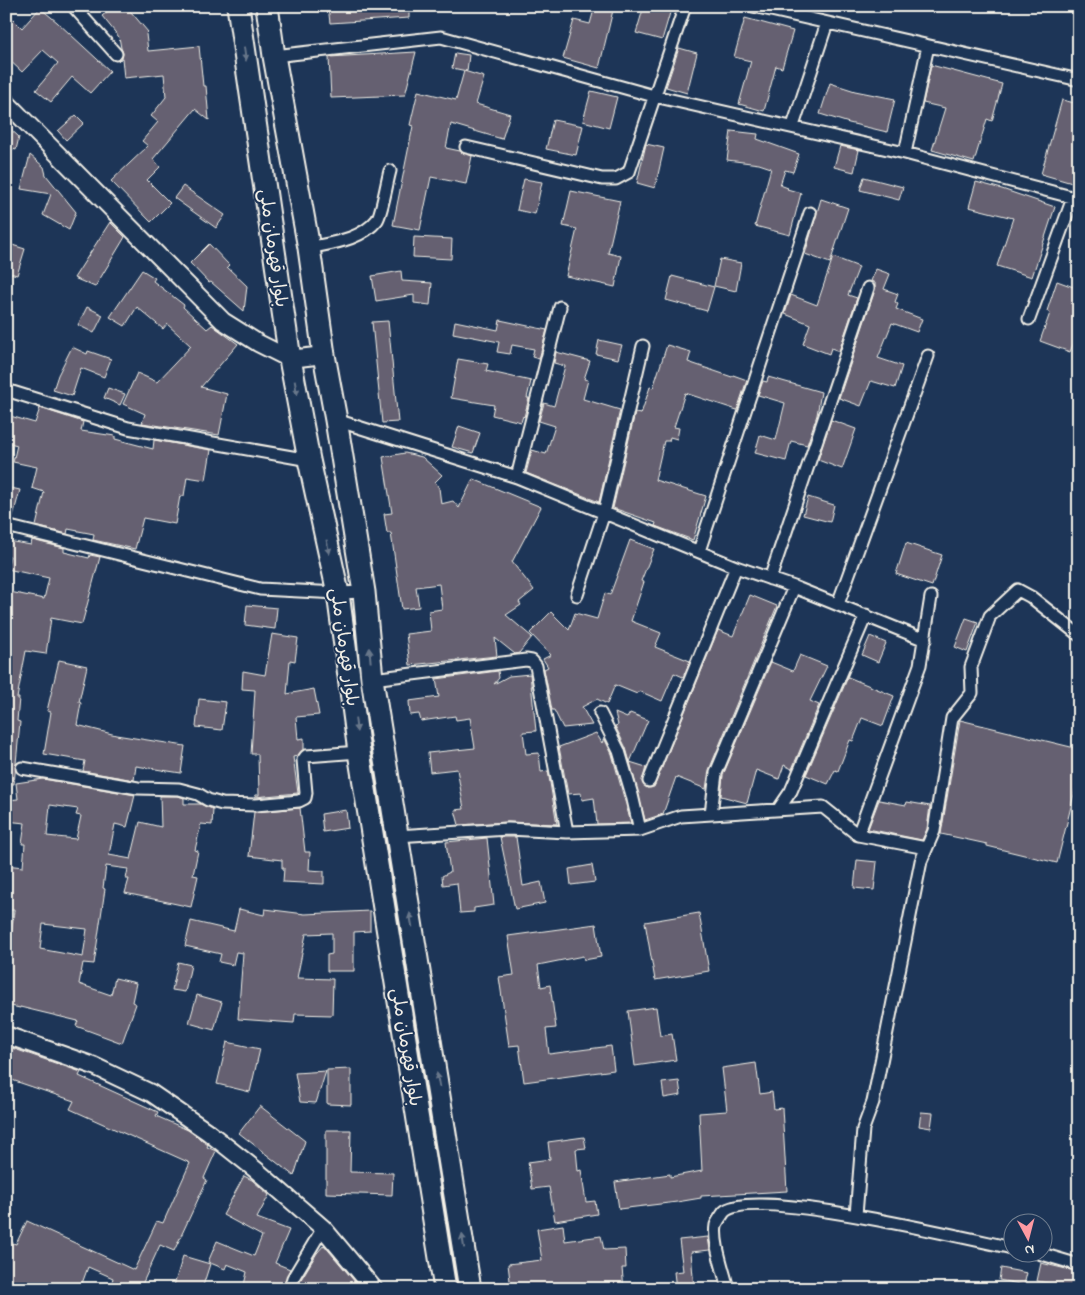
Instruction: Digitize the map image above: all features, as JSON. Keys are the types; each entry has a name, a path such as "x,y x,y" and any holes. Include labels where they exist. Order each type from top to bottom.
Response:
{"highway":[{"name":"بلوار قهرمان ملی","path":"238,6 290,359 309,460 338,593 359,752 445,1289"},
{"name":"بلوار قهرمان ملی","path":"268,6 274,56 309,248 324,355 364,592 372,679 470,1289"}],"street":[{"path":"73,6 116,54"},
{"path":"466,147 602,180 616,179 629,172 685,6"},
{"path":"753,6 1079,80"},
{"path":"792,126 827,23"},
{"path":"274,56 440,37 654,96 905,153 1076,198 1028,319"},
{"path":"905,153 928,46"},
{"path":"6,102 223,321 258,343 290,359 324,355"},
{"path":"309,248 348,240 365,230 378,219 390,171"},
{"path":"699,551 810,213"},
{"path":"770,579 868,288"},
{"path":"517,477 560,307"},
{"path":"577,595 604,513 644,346"},
{"path":"838,604 928,356"},
{"path":"6,390 128,428 309,460"},
{"path":"336,420 517,477 736,567 838,604 924,640"},
{"path":"6,526 260,590 364,592"},
{"path":"649,780 736,567"},
{"path":"711,814 716,773 794,587"},
{"path":"856,1215 863,1129 874,1102 920,862 934,831 952,718 972,693 971,668 990,616 1018,590 1031,597 1079,635"},
{"path":"858,835 920,665 931,597"},
{"path":"778,810 792,791 866,615"},
{"path":"372,679 489,664 532,661 536,666 566,832"},
{"path":"600,714 619,751 640,830"},
{"path":"22,768 138,788 179,789 198,794 208,800 222,804 256,805 299,801 305,798 303,760 306,756 359,752"},
{"path":"397,836 508,829 566,832 640,830 681,816 823,807 858,835 926,848"},
{"path":"6,1035 94,1066 151,1093 208,1132 256,1170 322,1228 374,1289"},
{"path":"728,1289 717,1244 716,1224 725,1211 741,1206 767,1205 856,1215 1002,1246"},
{"path":"290,1289 293,1278 322,1228"},
{"path":"1052,1257 1079,1264"}],"building":[{"path":"114,6 126,6 148,32 146,34 148,51 199,46 203,86 206,86 209,120 195,109 153,159 160,167 147,180 170,203 151,222 111,181 148,146 142,141 158,122 151,116 166,97 164,74 124,78 123,53 119,37 102,16"},
{"path":"328,6 409,6 409,18 330,23"},
{"path":"595,6 614,6 599,68 563,58 574,20 590,24"},
{"path":"644,6 672,6 662,40 636,33"},
{"path":"40,8 110,71 90,93 72,77 51,102 36,90 58,63 43,50 22,72 6,57 6,25 13,19 22,28"},
{"path":"745,18 793,31 782,68 776,66 764,111 739,104 751,61 734,57"},
{"path":"679,48 697,53 687,93 666,87"},
{"path":"416,52 405,95 331,98 329,57"},
{"path":"455,53 469,55 467,71 452,68"},
{"path":"931,65 1002,84 992,121 987,119 974,162 932,150 945,108 923,103"},
{"path":"464,71 484,77 476,104 510,114 502,139 451,124 446,148 472,156 466,184 431,177 420,230 393,225 413,126 410,125 418,91 456,100"},
{"path":"830,83 855,91 895,99 887,132 820,114"},
{"path":"591,91 617,97 609,128 583,121"},
{"path":"1062,100 1079,104 1079,185 1041,174"},
{"path":"76,115 84,123 66,140 58,131"},
{"path":"553,120 583,126 576,155 546,149"},
{"path":"6,125 19,137 16,150 6,146"},
{"path":"731,131 758,134 757,139 799,154 793,172 785,170 780,185 801,193 790,235 755,226 771,168 759,164 727,160"},
{"path":"646,144 664,148 655,188 637,183"},
{"path":"840,146 859,150 854,172 834,167"},
{"path":"30,155 44,167 46,175 76,212 69,230 43,215 51,194 21,189"},
{"path":"864,177 903,187 899,200 860,190"},
{"path":"524,179 542,182 535,214 517,210"},
{"path":"976,182 1055,207 1032,277 997,266 1013,218 969,207"},
{"path":"183,186 225,215 216,228 174,198"},
{"path":"571,191 620,201 608,253 621,256 615,287 566,276 577,229 563,226"},
{"path":"821,199 848,208 830,263 805,254"},
{"path":"110,222 125,237 95,287 74,278"},
{"path":"414,237 452,239 451,259 413,257"},
{"path":"9,244 25,249 17,275 6,272 6,252"},
{"path":"209,244 229,265 227,267 247,286 244,311 211,282 209,283 190,263"},
{"path":"833,257 859,267 848,295 857,298 839,351 831,348 829,354 803,344 810,324 785,314 791,295 817,305"},
{"path":"720,259 741,263 736,291 714,286"},
{"path":"876,269 890,274 884,289 898,294 895,302 898,304 896,309 922,319 917,332 892,323 878,358 902,366 895,388 871,381 861,406 839,398 875,290 875,283 871,281"},
{"path":"142,270 155,278 153,281 184,305 183,307 207,329 212,325 238,344 201,387 227,394 219,435 142,423 145,414 123,404 137,373 157,382 191,346 167,324 163,329 137,307 125,326 110,317"},
{"path":"401,271 402,281 432,283 430,305 414,303 414,295 376,301 372,276"},
{"path":"672,276 714,287 707,311 666,300"},
{"path":"1057,281 1079,289 1079,330 1070,352 1040,341 1050,313 1047,311"},
{"path":"87,307 103,315 94,333 78,325"},
{"path":"500,320 547,330 539,359 532,357 534,349 512,345 510,354 497,352 499,342 453,333 455,321 498,330"},
{"path":"388,321 398,422 382,423 372,322"},
{"path":"599,340 622,345 618,359 596,354"},
{"path":"667,345 691,352 688,362 732,377 733,375 747,380 737,410 685,393 674,427 679,428 677,439 670,437 669,441 664,441 655,480 706,496 693,540 655,526 656,523 613,508 635,413 641,414 650,387 653,388"},
{"path":"72,347 87,354 88,351 111,359 104,377 81,368 72,396 53,390"},
{"path":"556,352 590,361 584,379 588,380 583,399 620,410 599,502 526,473 532,450 546,454 555,426 539,421 544,403 554,406 565,366 554,363"},
{"path":"458,359 488,364 486,371 531,381 527,398 529,398 521,422 492,415 494,405 451,398"},
{"path":"768,377 821,392 817,415 807,445 791,441 786,461 755,453 760,435 776,440 785,403 758,395 763,381 767,382"},
{"path":"108,388 125,394 120,405 104,398"},
{"path":"40,408 83,422 81,431 115,436 115,439 153,449 154,440 211,450 206,480 187,477 184,496 180,496 175,524 143,518 135,549 93,540 94,534 68,529 67,534 36,526 44,492 32,488 37,467 13,462 17,445 6,442 6,431 10,416 35,423"},
{"path":"831,420 856,429 842,469 818,460"},
{"path":"459,426 480,433 473,453 452,447"},
{"path":"405,453 422,457 442,475 435,482 439,488 441,504 453,501 459,508 473,479 541,507 512,562 534,590 519,602 521,605 506,615 532,637 519,653 515,654 495,638 497,656 410,665 406,634 431,631 429,611 442,609 439,584 416,587 419,607 402,609 391,533 387,533 384,514 392,513 383,457"},
{"path":"6,487 20,490 12,520 6,519"},
{"path":"808,497 834,505 830,522 803,515"},
{"path":"32,540 64,548 64,552 89,558 90,555 100,557 82,624 51,618 46,654 26,651 17,698 19,698 17,721 20,722 14,784 6,784 6,662 10,644 6,644 6,595 9,596 10,592 44,599 49,578 7,569 10,556 6,555 6,550 8,541 31,545"},
{"path":"630,540 654,549 641,581 644,582 631,621 661,633 655,647 690,661 683,677 674,673 662,701 639,691 637,694 615,685 607,704 597,699 582,707 592,725 563,728 554,710 552,710 544,669 548,667 543,659 551,655 530,633 551,612 569,630 575,613 597,619 605,593 610,595"},
{"path":"906,543 942,555 932,586 896,574"},
{"path":"750,595 777,606 709,770 706,789 676,777 663,814 645,820 630,762 646,767 642,782 647,788 654,787 718,630 733,636"},
{"path":"247,605 277,608 275,629 245,625"},
{"path":"966,618 978,622 967,652 955,647"},
{"path":"272,634 298,638 295,661 290,660 287,694 314,689 319,715 296,717 298,739 304,738 304,749 297,756 293,757 298,793 255,797 259,795 258,754 251,754 255,690 242,689 243,671 265,675"},
{"path":"870,636 886,643 878,662 862,655"},
{"path":"800,655 827,666 810,701 819,705 792,769 784,765 779,779 756,770 747,803 721,796 723,775 771,662 793,671"},
{"path":"59,660 87,666 79,702 81,703 77,725 116,735 185,746 181,773 136,766 134,780 83,771 85,761 44,754 51,712 47,711"},
{"path":"498,671 499,678 494,684 509,676 530,674 536,731 523,732 526,754 539,753 541,772 548,771 557,824 508,822 459,825 455,810 464,809 457,769 430,772 428,753 475,748 470,718 456,720 455,716 421,721 419,714 410,715 409,701 439,697 436,679"},
{"path":"848,677 894,696 883,726 862,718 853,741 850,740 838,771 835,770 828,784 806,775"},
{"path":"199,699 226,702 222,730 196,727"},
{"path":"615,713 627,718 630,713 648,720 630,762 626,748 615,726 618,725"},
{"path":"960,720 1079,749 1079,774 1057,863 941,834"},
{"path":"596,733 602,743 604,738 612,754 631,823 597,824 594,798 582,800 581,793 568,794 559,747"},
{"path":"43,779 135,795 127,827 115,824 109,855 131,859 140,822 161,827 160,796 178,796 184,798 184,804 200,804 213,809 212,825 201,824 195,850 198,851 193,875 198,876 191,907 125,893 129,879 126,879 128,869 106,866 103,888 105,889 94,964 83,963 79,984 111,995 115,978 136,983 132,1002 136,1004 122,1043 76,1026 78,1021 6,1005 6,951 9,952 14,910 10,910 11,896 6,895 6,865 23,867 25,844 22,844 25,823 6,821 8,800 18,799 16,783","holes":["50,805 78,809 76,815 81,816 76,839 47,836","43,924 87,929 83,957 40,949"]},
{"path":"879,800 906,805 907,802 930,806 927,829 922,840 868,829"},
{"path":"300,808 305,852 310,852 309,870 324,871 324,884 283,882 284,868 282,868 282,860 249,856 254,812"},
{"path":"346,810 348,828 323,832 321,814"},
{"path":"500,837 516,837 523,886 541,882 545,903 515,909"},
{"path":"487,838 494,905 474,908 474,912 460,913 457,883 443,885 442,876 450,872 446,842"},
{"path":"857,860 877,862 874,890 854,888"},
{"path":"592,865 595,882 571,885 569,869"},
{"path":"239,909 264,915 265,909 305,914 370,911 370,931 354,932 354,971 327,971 327,955 332,954 332,933 306,934 297,978 333,979 332,1015 295,1014 294,1023 238,1019 243,953 236,952 233,965 219,962 221,954 185,946 191,921 234,931"},
{"path":"699,913 709,971 655,980 645,922"},
{"path":"596,924 601,957 584,960 583,956 538,965 541,987 550,985 556,1028 546,1029 549,1054 611,1046 614,1070 524,1082 519,1045 509,1046 499,977 514,975 508,936"},
{"path":"178,962 191,965 185,992 172,990"},
{"path":"197,995 222,1002 214,1030 189,1023"},
{"path":"656,1007 660,1036 672,1034 676,1060 635,1066 628,1011"},
{"path":"227,1042 260,1049 250,1092 217,1084"},
{"path":"6,1046 81,1072 79,1076 158,1112 156,1116 188,1130 208,1145 207,1147 216,1151 204,1178 207,1180 174,1251 160,1245 140,1289 110,1289 113,1278 88,1267 80,1289 17,1289 6,1285 6,1241 16,1244 27,1221 134,1270 157,1221 163,1223 190,1163 70,1109 74,1101 6,1078"},
{"path":"756,1063 760,1094 772,1092 774,1109 782,1108 787,1191 701,1196 701,1198 677,1202 619,1209 615,1182 670,1174 670,1177 702,1171 699,1113 727,1111 722,1068"},
{"path":"351,1069 351,1105 327,1104 327,1070"},
{"path":"326,1071 316,1103 300,1102 295,1073"},
{"path":"679,1081 681,1095 664,1098 662,1083"},
{"path":"260,1106 305,1141 294,1176 239,1133"},
{"path":"921,1112 933,1113 931,1128 919,1126"},
{"path":"326,1130 351,1130 350,1172 393,1173 392,1195 326,1193"},
{"path":"584,1137 586,1148 576,1149 578,1171 581,1170 586,1202 595,1201 597,1214 555,1221 549,1187 532,1189 528,1162 550,1159 548,1142"},
{"path":"244,1176 252,1180 269,1195 257,1218 289,1230 275,1263 290,1269 283,1287 272,1282 270,1289 243,1289 247,1272 227,1264 225,1269 208,1262 217,1241 254,1256 262,1236 223,1215"},
{"path":"563,1225 565,1241 601,1236 604,1250 625,1249 626,1268 622,1268 624,1289 511,1289 508,1264 542,1260 537,1229"},
{"path":"708,1237 710,1250 691,1252 694,1289 676,1289 674,1272 683,1271 679,1240"},
{"path":"324,1245 361,1289 298,1288 300,1281"},
{"path":"183,1256 210,1264 202,1289 173,1289"},
{"path":"1041,1263 1079,1272 1077,1289 1049,1289 1051,1284 1037,1281"},
{"path":"1001,1268 1027,1273 1024,1285 999,1280"}]}
